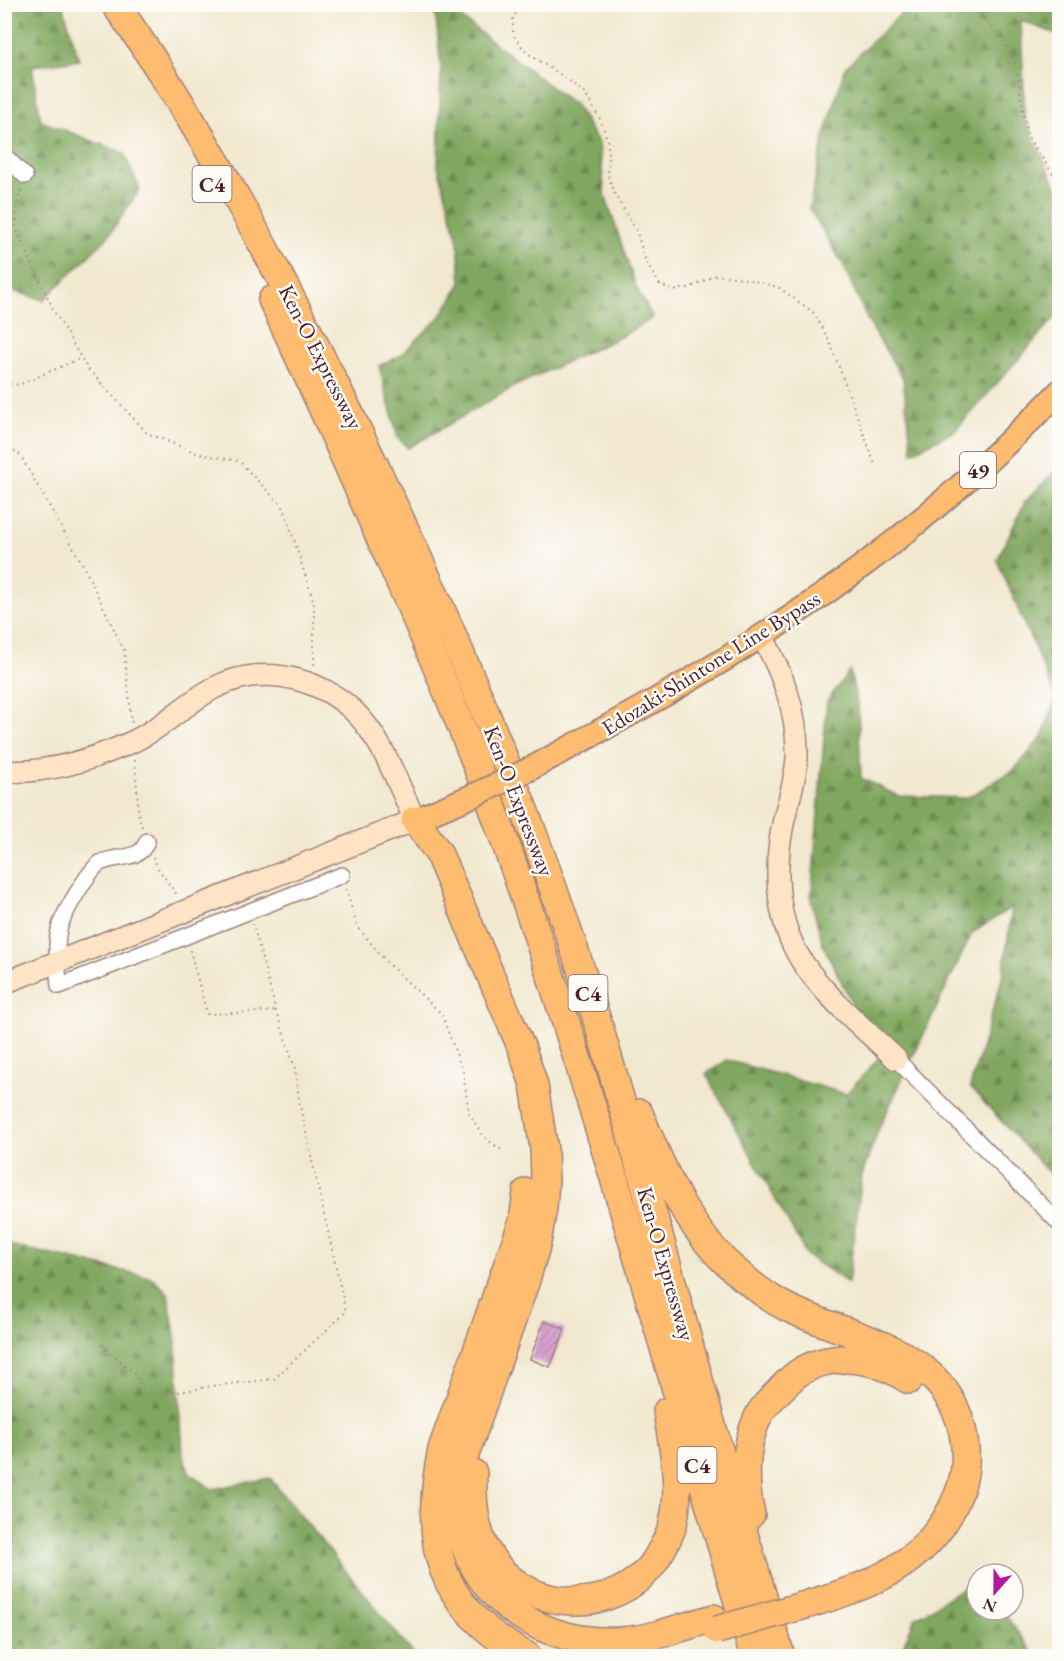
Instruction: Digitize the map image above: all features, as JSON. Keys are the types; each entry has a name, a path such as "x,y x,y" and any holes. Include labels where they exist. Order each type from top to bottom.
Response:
{"highway":[{"name":"Ken-O Expressway","path":"110,4 250,254 304,368 435,660 503,835 556,988 613,1170 754,1656"},
{"name":"Ken-O Expressway","path":"115,4 196,126 266,248 398,511 464,659 528,818 587,990 711,1422 782,1656"},
{"path":"415,820 427,870 510,1057 531,1110 536,1148 529,1173 523,1221 482,1334 458,1475 455,1497 457,1518 477,1572 494,1596 519,1617 567,1636 621,1641 716,1624 800,1600 851,1591 879,1579 909,1560 932,1539 953,1509 965,1472 966,1452 960,1421 943,1390 914,1362 890,1348 786,1307 749,1282 717,1254 677,1199 587,990"},
{"path":"470,1408 474,1505 487,1551 497,1567 513,1581 531,1592 552,1599 580,1602 594,1601 625,1589 648,1571 673,1526 677,1500 676,1475 663,1388 649,1334 641,1272"},
{"path":"782,1656 748,1501 748,1446 757,1419 768,1402 801,1371 842,1359 877,1363 894,1370 913,1383 924,1393 934,1408 946,1436 949,1453 944,1485 928,1517 913,1535 895,1550 800,1600"},
{"path":"470,1408 442,1449 435,1483 433,1516 440,1562 457,1597 481,1626 502,1643 527,1656"}],"main road":[{"name":"Edozaki-Shintone Line Bypass","path":"415,820 530,769 621,720 762,636 819,598 945,499 995,455 1059,391"}],"street":[{"path":"4,155 25,176"},
{"path":"762,636 777,664 795,716 795,774 783,823 777,886 787,932 798,954 830,997 896,1059 1059,1224"},
{"path":"4,771 50,768 76,763 134,741 171,719 197,698 217,686 240,678 266,674 314,685 344,703 367,726 377,741 415,820 4,983"},
{"path":"147,841 139,854 100,863 88,873 58,928 58,986 342,875"}],"path":[{"path":"523,4 513,17 513,35 527,53 567,79 585,94 600,119 608,141 608,176 615,195 636,230 646,262 659,284 674,291 691,287 716,275 742,278 778,287 813,312 829,340 876,467"},
{"path":"972,4 1005,44 1016,64 1028,136 1059,184"},
{"path":"25,176 17,205 16,229 55,313 87,368 147,434 199,454 239,461 284,508 314,603 314,685"},
{"path":"4,383 19,385 81,358"},
{"path":"342,875 357,926 387,963 441,1012 463,1072 469,1113 483,1136 501,1150"},
{"path":"102,1345 134,1373 148,1398 212,1386 274,1379 346,1312 300,1106 295,1068 276,1011 250,912"}],"green space":[{"path":"4,5 63,5 79,60 32,66 41,121 124,153 140,189 107,238 44,300 5,289"},
{"path":"910,5 1060,5 1059,35 1021,21 1025,119 1059,193 1059,313 955,431 912,452 903,379 868,321 843,264 809,208 824,138 845,68"},
{"path":"435,9 455,13 576,106 599,144 605,195 636,287 653,318 618,338 517,385 408,448 398,438 379,366 400,356 441,316 461,283 458,241 438,166 441,69"},
{"path":"1059,467 1059,1184 970,1087 1003,975 1012,907 972,933 879,1128 862,1175 848,1283 807,1256 706,1074 727,1060 846,1094 879,1058 823,945 811,900 827,701 850,671 858,707 861,778 898,796 967,798 1014,770 1043,736 1056,698 997,560 1025,502"},
{"path":"5,1244 153,1278 168,1293 176,1341 183,1456 190,1473 212,1489 270,1478 415,1656 5,1656"},
{"path":"965,1587 965,1622 1011,1622 1035,1656 899,1656 915,1618"}],"building":[{"path":"544,1321 565,1329 550,1367 530,1359"}]}
